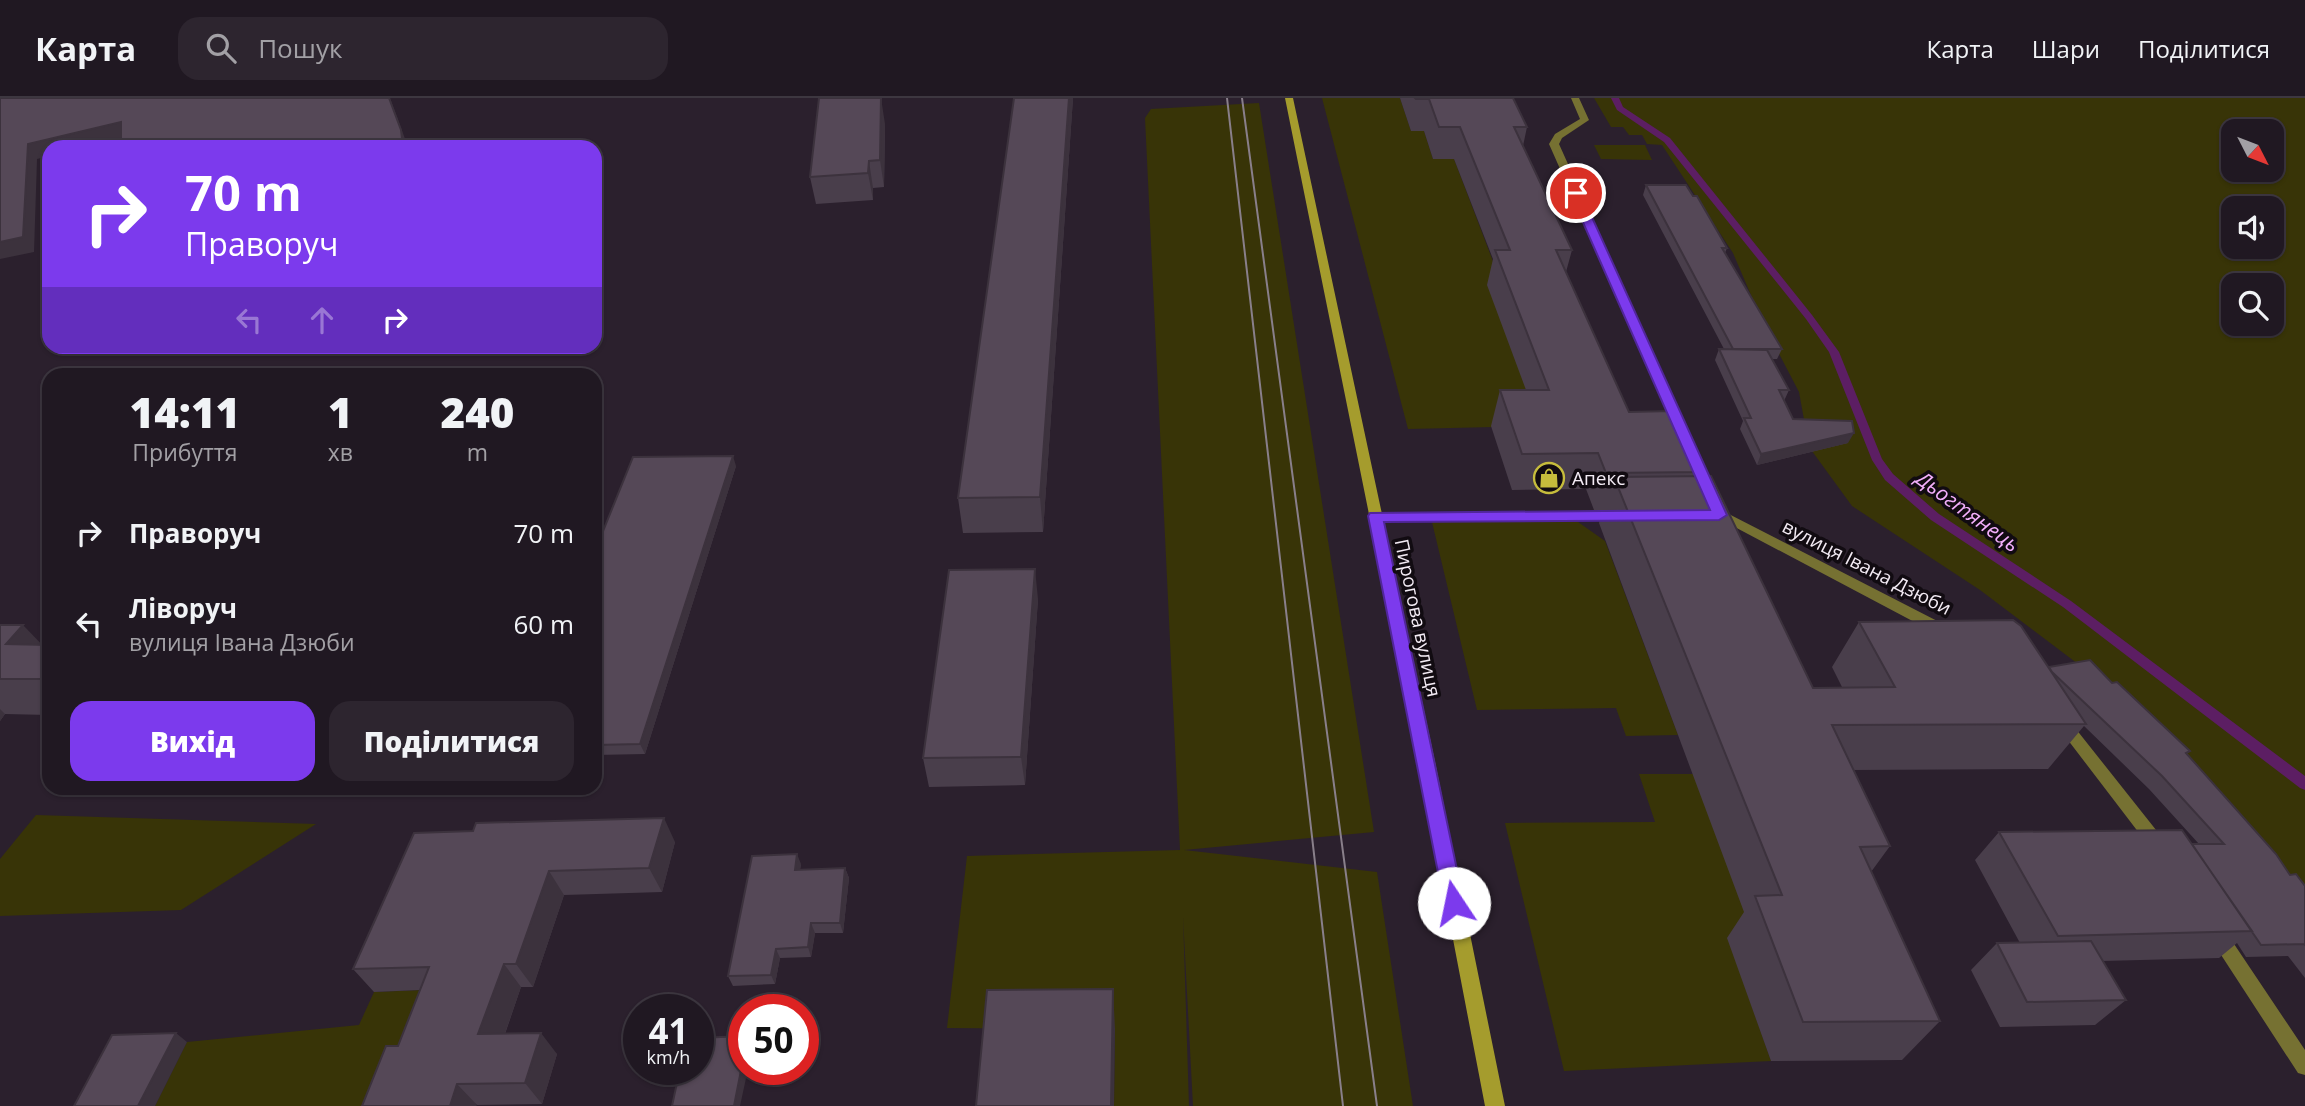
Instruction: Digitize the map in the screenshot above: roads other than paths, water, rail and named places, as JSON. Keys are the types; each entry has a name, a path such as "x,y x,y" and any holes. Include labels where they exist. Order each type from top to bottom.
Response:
{"main road":[{"name":"Пирогова вулиця","path":"1289,98 1495,1106"}],"street":[{"name":"вулиця Івана Дзюби","path":"1575,98 1585,120 1558,136 1554,144 1713,515 1953,636"},
{"path":"1375,516 1639,516"},
{"path":"2054,714 2141,820 2164,855"},
{"path":"2211,924 2305,1066"}],"waterway":[{"name":"Дьогтянець","path":"1615,98 1620,108 1667,140 1809,317 1834,352 1877,460 1889,477 1935,517 2067,604 2305,784"}],"tram line":[{"path":"1227,98 1343,1106"},
{"path":"1242,98 1377,1106"}],"place":[{"name":"Апекс","path":"1549,478"}]}
